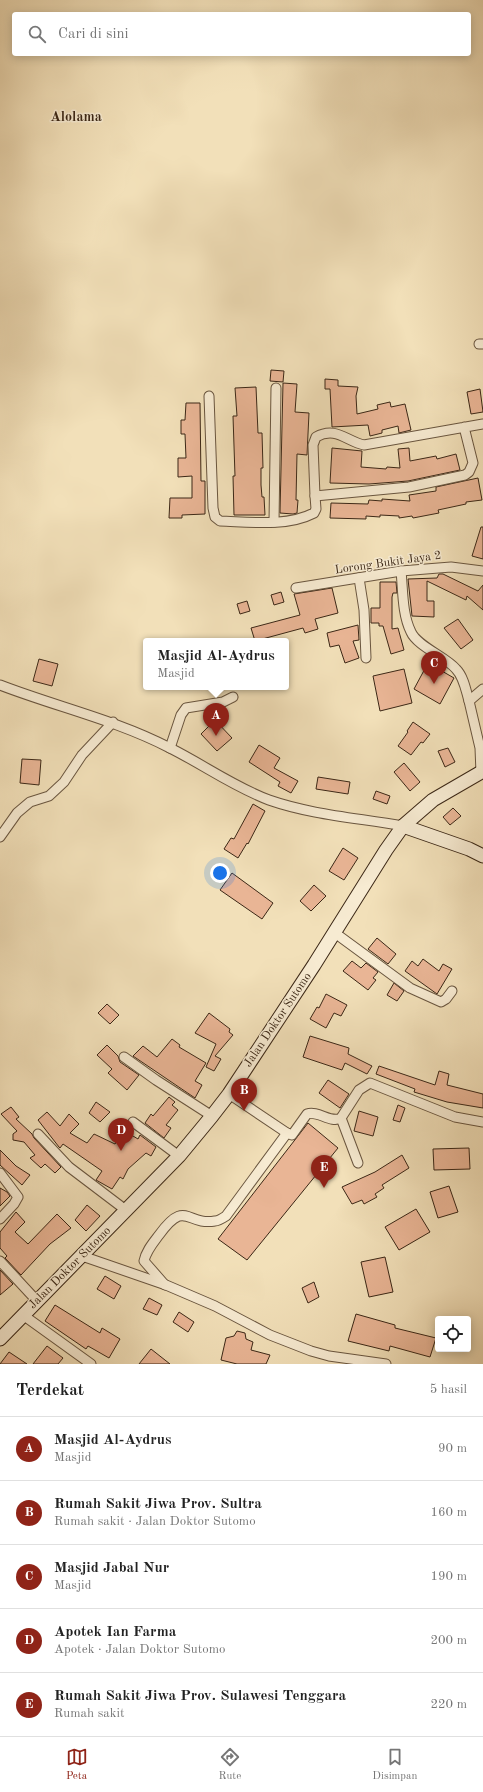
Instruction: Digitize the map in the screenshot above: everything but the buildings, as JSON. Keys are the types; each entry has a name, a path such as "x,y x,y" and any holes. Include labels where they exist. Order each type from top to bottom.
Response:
{"street":[{"path":"274,522 276,388"},
{"path":"209,396 213,508 215,517 220,521 274,522 308,516 314,513 316,509 313,445 316,437 324,433 333,433 344,436 355,443 364,445 483,424"},
{"path":"315,492 409,487 465,475 469,472 473,463 464,427"},
{"name":"Lorong Bukit Jaya 2","path":"296,588 400,571 451,567 483,571"},
{"path":"400,571 404,607 411,633 435,654 457,670 462,680 480,748 482,772"},
{"path":"360,578 364,610 366,658"},
{"path":"0,685 113,722 170,748 235,785 269,800 303,810 403,826 469,849 483,856"},
{"path":"468,701 483,689"},
{"path":"170,748 181,715 186,708 223,702 233,697"},
{"path":"0,837 17,813 30,802 49,796 64,782 82,755 113,722"},
{"name":"Jalan Doktor Sutomo","path":"0,1339 179,1156 212,1116 229,1094 335,933 382,856 403,826 433,800 482,772"},
{"path":"335,933 410,988 441,1002 446,999 452,991"},
{"path":"124,1057 156,1080 212,1116"},
{"path":"229,1094 287,1134 292,1135 301,1121 310,1113 334,1119 341,1118 359,1090 370,1083 455,1117 483,1122"},
{"path":"341,1118 358,1163"},
{"path":"133,1122 179,1156"},
{"path":"38,1134 69,1167 127,1210"},
{"path":"166,1285 144,1261 146,1253 167,1223 174,1217 185,1215 205,1221 215,1221 226,1216 287,1134"},
{"path":"0,1173 18,1197 14,1204 0,1219"},
{"path":"82,1256 166,1285 215,1306 270,1335 311,1351 329,1356 386,1364"},
{"path":"0,1261 37,1301"},
{"path":"23,1315 90,1364"}],"place":[{"name":"Masjid Jabal Nur","path":"434,684"},
{"name":"Masjid Al-Aydrus","path":"216,736"},
{"name":"Rumah Sakit Jiwa Prov. Sultra","path":"244,1111"},
{"name":"Apotek Ian Farma","path":"121,1151"},
{"name":"Rumah Sakit Jiwa Prov. Sulawesi Tenggara","path":"324,1188"}],"district":[{"name":"Alolama","path":"76,117"}]}
